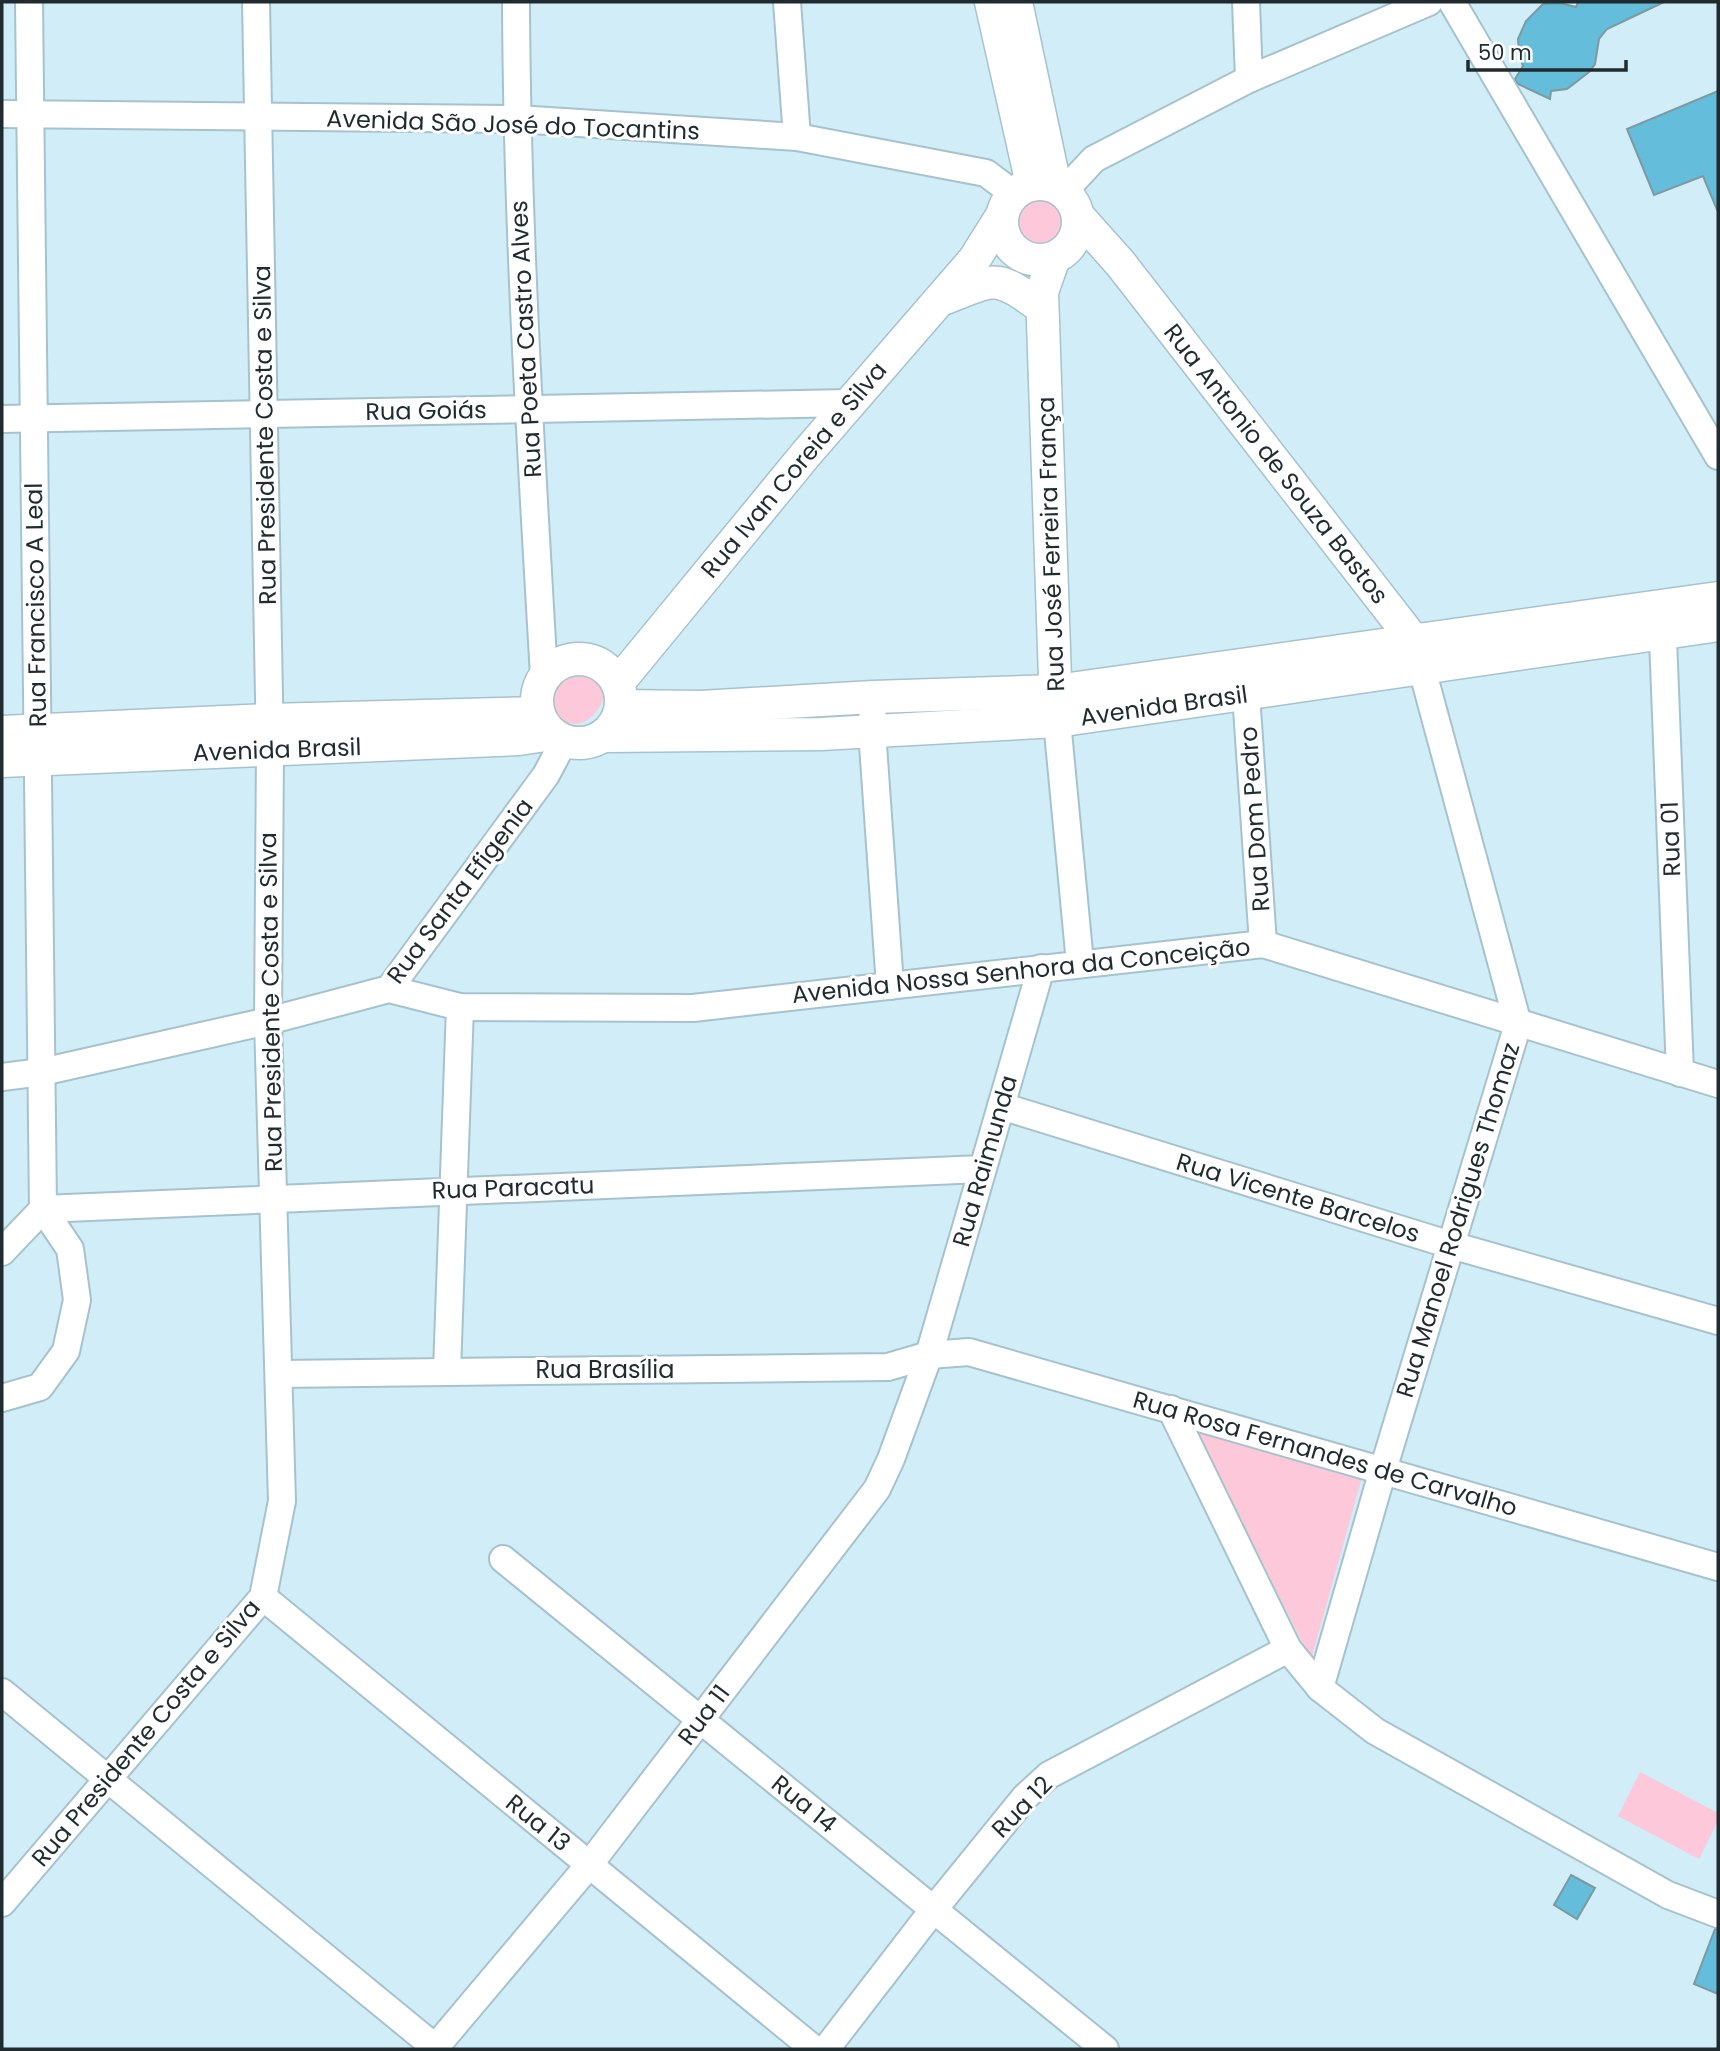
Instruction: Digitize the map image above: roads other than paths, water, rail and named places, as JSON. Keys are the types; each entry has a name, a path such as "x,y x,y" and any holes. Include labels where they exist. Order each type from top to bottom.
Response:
{"street":[{"name":"Rua Francisco A Leal","path":"29,2 43,1209"},
{"name":"Rua Presidente Costa e Silva","path":"2,1903 263,1597 282,1501 268,1021 270,735 256,2"},
{"name":"Rua Poeta Castro Alves","path":"516,2 517,120 528,410 544,676"},
{"path":"787,2 797,137"},
{"path":"991,2 1041,198 1078,229 1073,242 1040,255"},
{"path":"1016,2 1041,198"},
{"path":"1246,2 1250,79"},
{"path":"1041,198 1094,159 1250,79 1429,2"},
{"path":"1451,2 1718,456"},
{"name":"Avenida São José do Tocantins","path":"2,114 517,120 797,137 986,173 1041,198"},
{"name":"Rua José Ferreira França","path":"1041,198 1002,230 1007,242 1040,255 1056,706 1080,963"},
{"name":"Rua Ivan Coreia e Silva","path":"619,695 849,403 974,260 1041,198"},
{"name":"Rua Antonio de Souza Bastos","path":"1041,198 1120,263 1418,655"},
{"path":"974,260 1040,255 1120,263"},
{"path":"935,302 984,283 998,282 1042,300"},
{"name":"Rua Goiás","path":"2,419 849,403"},
{"name":"Avenida Brasil","path":"604,736 872,731 1662,619 1718,598"},
{"name":"Avenida Brasil","path":"1662,619 1718,625"},
{"name":"Rua 01","path":"1662,619 1680,1073"},
{"name":"Avenida Brasil","path":"619,695 700,707 873,697 1056,706 1246,694 1418,655"},
{"name":"Rua Manoel Rodrigues Thomaz","path":"1320,1688 1518,1024 1418,655"},
{"path":"583,659 597,663 609,671 619,695 616,723 604,736 592,742 578,744 551,729 537,694 544,676 554,666 568,660 583,659"},
{"name":"Rua Dom Pedro","path":"1246,694 1263,944"},
{"path":"873,697 872,731 890,986"},
{"name":"Avenida Brasil","path":"2,761 38,745 270,735 551,729"},
{"name":"Rua Santa Efigenia","path":"2,1077 42,1072 268,1021 389,989 546,775 551,729"},
{"name":"Avenida Brasil","path":"2,732 38,745"},
{"name":"Avenida Nossa Senhora da Conceição","path":"389,989 460,1007 693,1009 1263,944 1718,1084"},
{"name":"Rua Raimunda","path":"929,1355 1041,968"},
{"path":"447,1371 460,1007"},
{"name":"Rua Vicente Barcelos","path":"1001,1106 1451,1245 1718,1321"},
{"name":"Rua Paracatu","path":"43,1209 982,1169"},
{"path":"2,1252 43,1209 70,1249 77,1300 66,1351 40,1387 2,1398"},
{"name":"Rua Rosa Fernandes de Carvalho","path":"929,1355 969,1352 1718,1567"},
{"name":"Rua Brasília","path":"279,1374 888,1367 929,1355"},
{"name":"Rua 11","path":"436,2049 589,1865 877,1489 891,1459 929,1355"},
{"path":"1171,1409 1288,1649 1320,1688 1376,1731 1668,1895 1718,1914"},
{"name":"Rua 14","path":"503,1559 1105,2049"},
{"name":"Rua 13","path":"263,1597 814,2049"},
{"name":"Rua 12","path":"826,2049 1025,1797 1049,1775 1288,1649"},
{"path":"2,1692 436,2049"}]}
